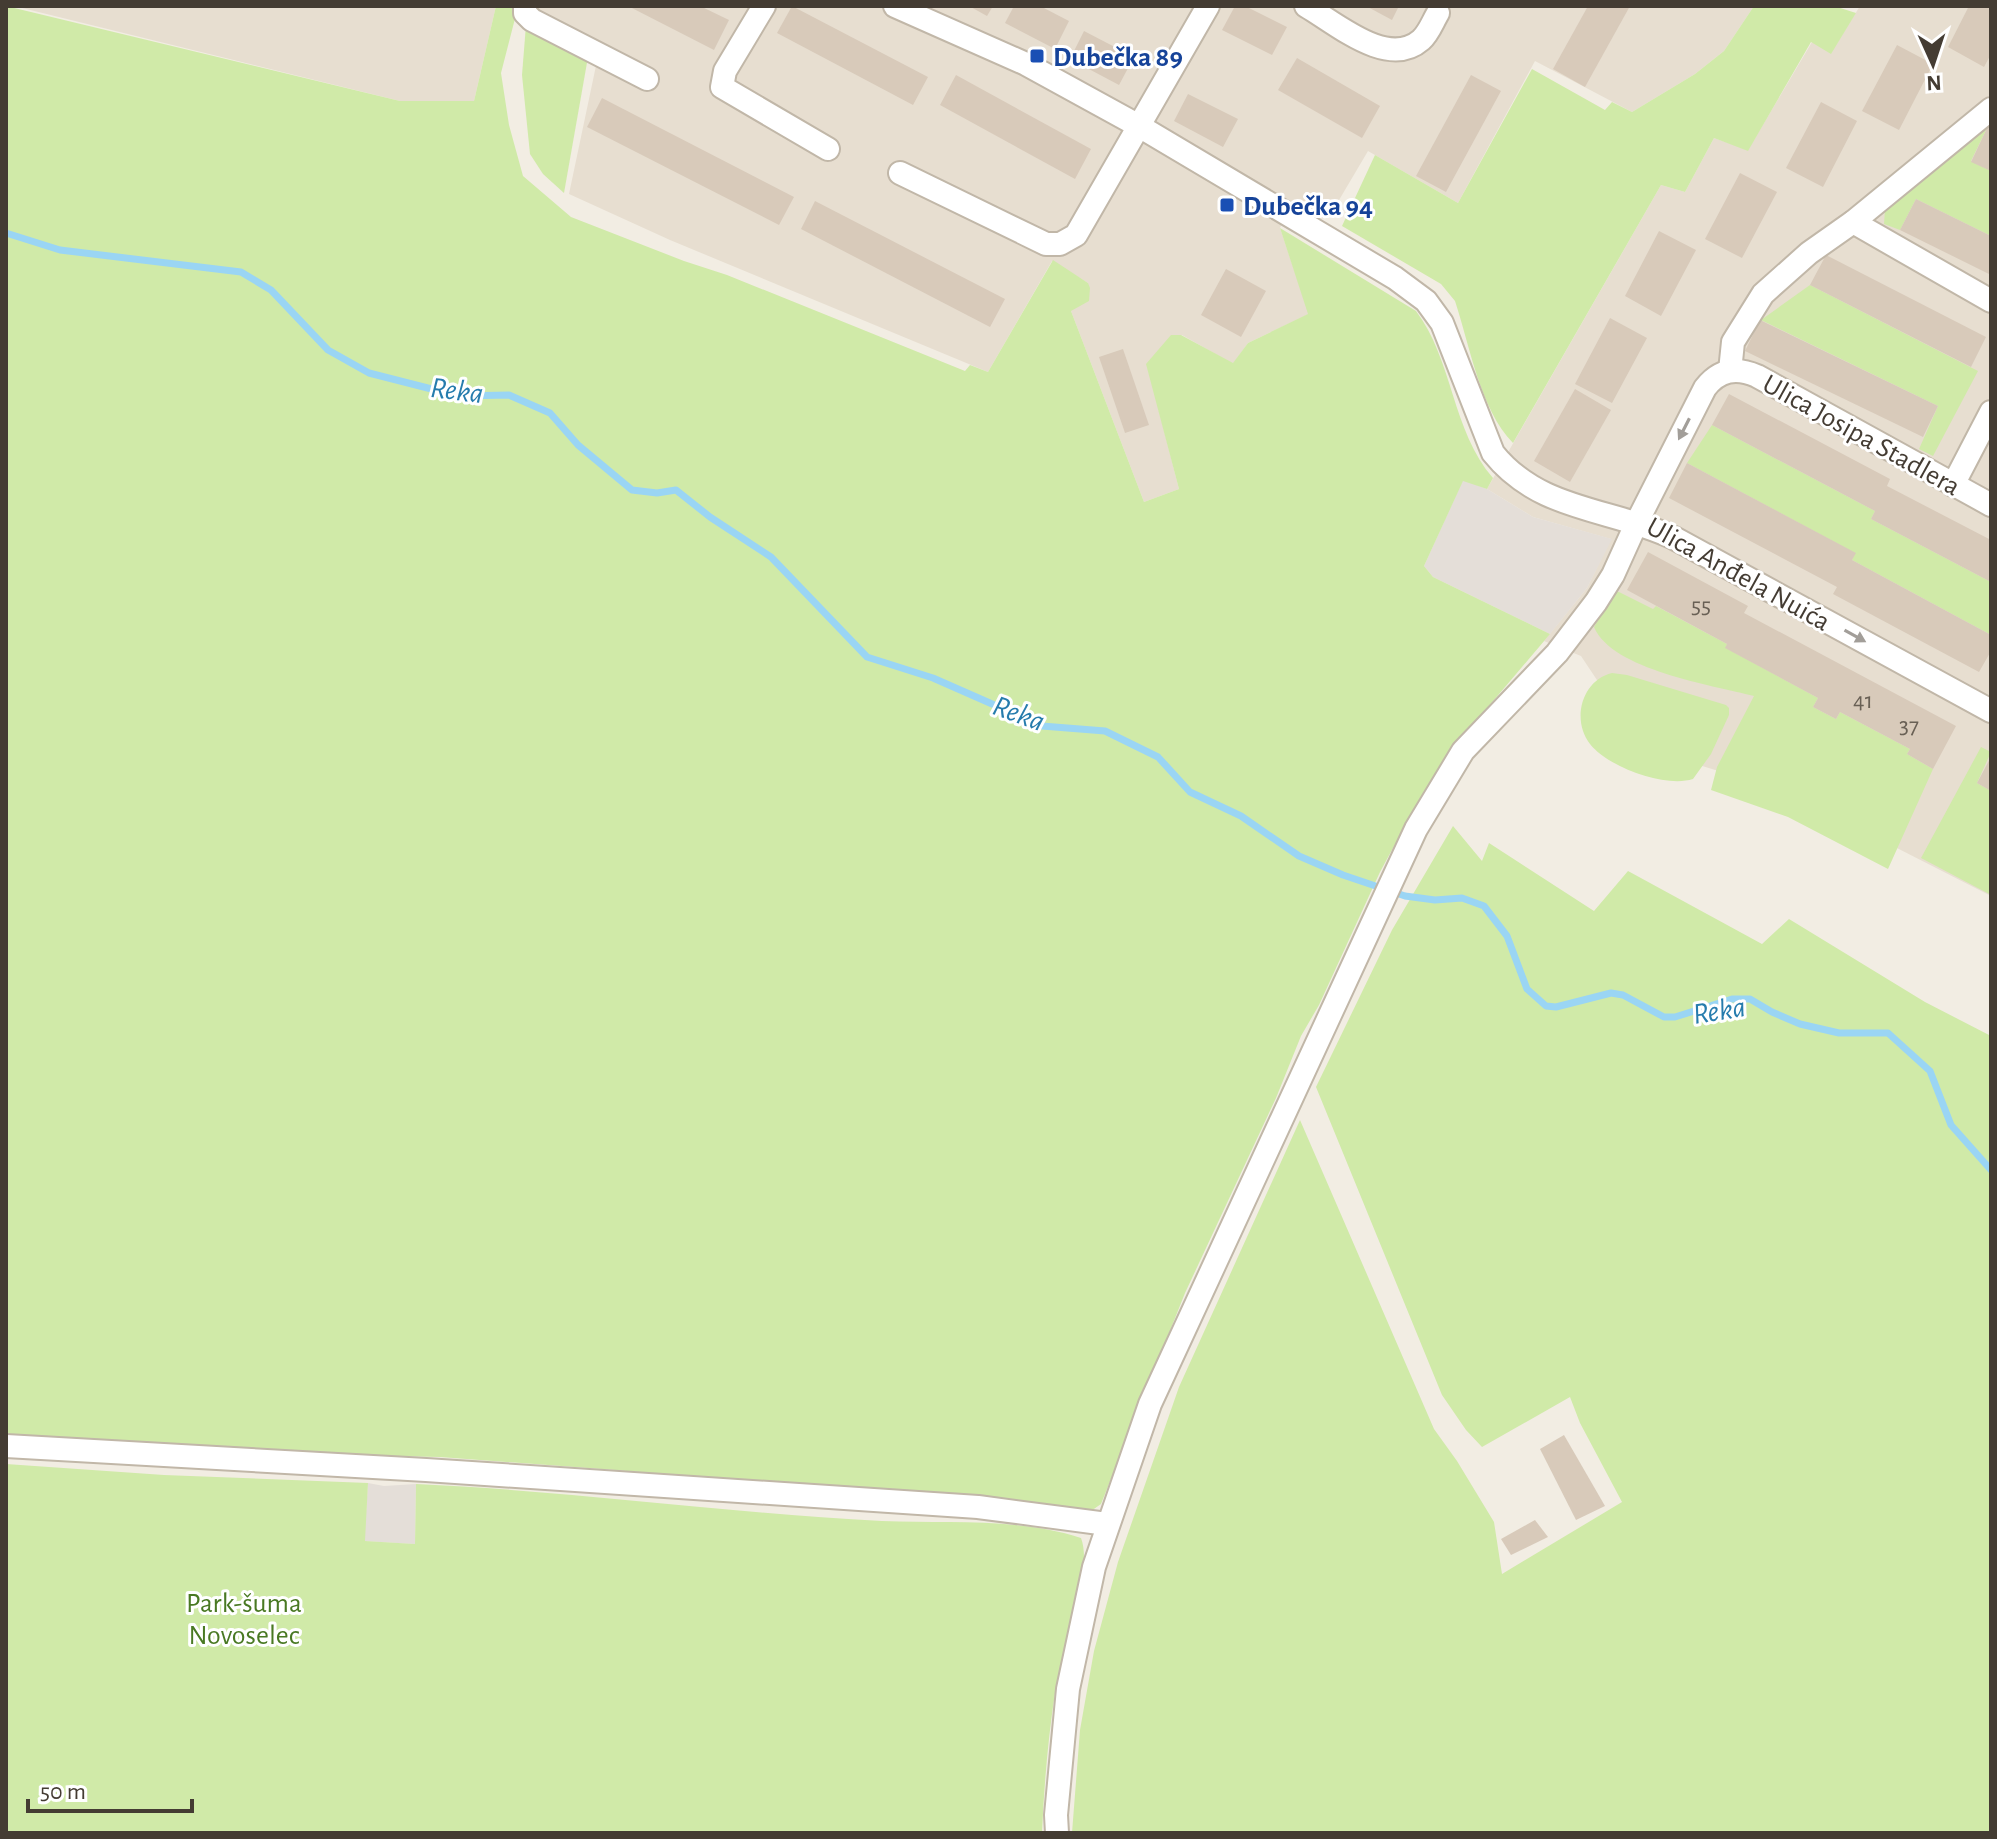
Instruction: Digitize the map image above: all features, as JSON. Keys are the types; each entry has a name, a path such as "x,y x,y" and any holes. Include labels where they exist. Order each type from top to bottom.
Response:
{"street":[{"path":"525,6 525,13 532,20 647,79"},
{"path":"764,6 725,71 722,87 828,149"},
{"path":"895,6 1003,53 1139,126 1395,278 1426,301 1442,323 1485,437 1505,469 1524,483 1577,508 1637,522 1613,575 1570,639 1463,751 1416,829 1150,1404 1094,1567 1068,1689 1057,1833"},
{"path":"900,173 1046,244 1060,244 1076,235 1208,6"},
{"path":"1306,6 1380,49 1396,51 1413,46 1424,38 1438,13"},
{"path":"1730,371 1733,342 1763,294 1809,253 1853,222 1991,109"},
{"path":"1853,222 1991,301"},
{"name":"Ulica Josipa Stadlera","path":"1730,371 1744,370 1757,376 1991,505"},
{"name":"Ulica Anđela Nuića","path":"1730,371 1720,374 1705,388 1637,522 1674,538 1991,711"},
{"path":"1953,485 1991,412"},
{"path":"6,1446 978,1507 1107,1524"}],"shaded area":[{"path":"14,6 496,6 474,101 400,101"},
{"path":"515,6 1754,6 1724,51 1695,74 1632,112 1535,61 1458,203 1368,151 1329,217 1319,219 1291,203 1280,228 1309,314 1248,343 1233,364 1182,335 1147,364 1179,489 1144,502 1071,311 1088,283 1052,261 988,372 670,240 569,194 601,42"},
{"path":"1860,6 1991,6 1991,896 1844,821 1725,773 1660,753 1599,683 1581,656 1544,641 1587,588 1611,539 1533,517 1487,489 1661,185 1685,192 1714,138 1748,150 1812,42 1831,53"},
{"path":"1463,480 1487,489 1533,517 1612,539 1587,588 1550,634 1433,577 1424,566"},
{"path":"368,1483 384,1486 416,1484 415,1544 364,1541"}],"green space":[{"path":"6,6 400,101 474,101 496,6 518,7 501,73 509,125 523,176 571,217 727,275 965,371 970,365 988,372 1053,260 1088,283 1089,301 1071,311 1144,502 1179,489 1146,364 1171,335 1181,335 1233,363 1248,343 1308,314 1280,228 1416,311 1438,351 1469,439 1493,478 1487,489 1463,481 1424,566 1433,577 1550,634 1449,753 1420,798 1380,872 1319,1005 1301,1036 1276,1098 1185,1293 1101,1504 1091,1511 440,1457 314,1459 6,1439"},
{"path":"1754,6 1834,6 1856,13 1831,54 1811,42 1748,151 1714,138 1685,192 1661,185 1513,443 1492,413 1484,395 1455,301 1441,284 1342,226 1375,155 1458,203 1532,69 1605,110 1612,102 1632,112 1695,74 1724,51"},
{"path":"526,25 588,57 564,193 543,174 530,154 522,75"},
{"path":"1988,126 1971,161 1991,171 1991,236 1916,199 1900,230 1884,224 1885,209 1912,183"},
{"path":"1810,285 1978,371 1933,456 1919,449 1938,406 1761,320"},
{"path":"1712,425 1875,511 1871,519 1991,582 1991,635 1852,560 1855,553 1687,463"},
{"path":"1615,590 1653,609 1656,606 1727,644 1726,648 1818,698 1813,707 1836,719 1840,712 1910,749 1907,754 1933,769 1888,869 1788,817 1711,790 1717,767 1754,696 1665,674 1641,665 1604,642 1594,627"},
{"path":"1612,673 1729,708 1729,715 1711,754 1693,779 1668,781 1638,774 1610,760 1590,744 1581,724 1583,702 1593,684"},
{"path":"1981,747 1991,752 1977,783 1991,791 1991,895 1921,858"},
{"path":"1453,826 1482,861 1489,843 1594,911 1628,871 1762,944 1789,919 1925,1002 1991,1036 1991,1833 1072,1833 1080,1730 1094,1651 1118,1562 1179,1387 1300,1120 1434,1429 1494,1522 1502,1574 1622,1502 1580,1423 1570,1397 1482,1447 1466,1430 1442,1395 1316,1087 1392,930"},
{"name":"Park-šuma Novoselec","path":"6,1464 164,1475 368,1483 365,1541 415,1544 416,1484 882,1521 1007,1524 1057,1531 1081,1538 1083,1571 1055,1693 1042,1833 6,1833"}],"building":[{"path":"628,6 700,6 729,20 714,50"},
{"path":"792,6 928,77 913,105 777,33"},
{"path":"969,6 993,6 987,16"},
{"path":"1014,6 1040,6 1069,21 1055,49 1005,23"},
{"path":"1235,6 1245,6 1287,27 1272,55 1222,30"},
{"path":"1366,6 1399,6 1392,20"},
{"path":"1588,6 1630,6 1585,87 1553,69"},
{"path":"1969,6 1991,6 1991,54 1984,67 1948,47"},
{"path":"1084,31 1134,57 1119,85 1070,59"},
{"path":"1897,45 1933,64 1899,130 1862,111"},
{"path":"1297,58 1380,106 1362,138 1278,90"},
{"path":"956,75 1091,149 1075,179 940,105"},
{"path":"1471,75 1501,91 1446,192 1416,176"},
{"path":"1188,94 1238,119 1223,147 1174,121"},
{"path":"602,98 794,197 779,225 587,127"},
{"path":"1821,102 1857,121 1823,187 1786,168"},
{"path":"1988,126 1991,127 1991,171 1971,162"},
{"path":"1740,173 1777,192 1742,258 1705,239"},
{"path":"1916,199 1991,236 1991,275 1900,230"},
{"path":"815,201 1005,299 990,327 801,229"},
{"path":"1659,231 1696,250 1661,316 1625,296"},
{"path":"1826,255 1986,337 1971,367 1810,285"},
{"path":"1226,269 1266,291 1241,337 1201,315"},
{"path":"1610,318 1647,338 1612,403 1575,384"},
{"path":"1760,320 1938,406 1923,437 1745,351"},
{"path":"1123,349 1149,425 1125,433 1099,357"},
{"path":"1575,389 1611,410 1570,482 1534,461"},
{"path":"1729,394 1890,479 1887,486 1991,540 1991,582 1871,519 1875,511 1712,425"},
{"path":"1687,463 1856,553 1852,560 1991,635 1991,651 1979,672 1833,594 1837,587 1669,498"},
{"path":"1648,552 1748,606 1744,613 1956,726 1933,769 1907,754 1910,749 1840,712 1836,719 1813,707 1818,698 1627,590"},
{"path":"1991,757 1991,791 1977,783"},
{"path":"1564,1435 1605,1506 1576,1520 1540,1449"},
{"path":"1535,1520 1548,1537 1511,1555 1501,1539"}],"waterway":[{"name":"Reka","path":"6,233 60,250 241,272 271,290 328,350 369,373 459,396 509,395 550,413 578,445 632,490 657,493 676,490 710,517 771,557 867,657 933,678 1042,726 1105,731 1158,757 1190,792 1241,816 1299,856 1343,875 1405,896 1435,900 1462,898 1484,906 1507,936 1527,989 1546,1006 1556,1007 1611,993 1623,995 1664,1017 1675,1017 1732,999 1750,999 1800,1024 1839,1033 1888,1033 1930,1071 1951,1125 1991,1170"}],"place":[{"name":"Dubečka 89","path":"1037,56"},
{"name":"Dubečka 94","path":"1227,205"}]}
